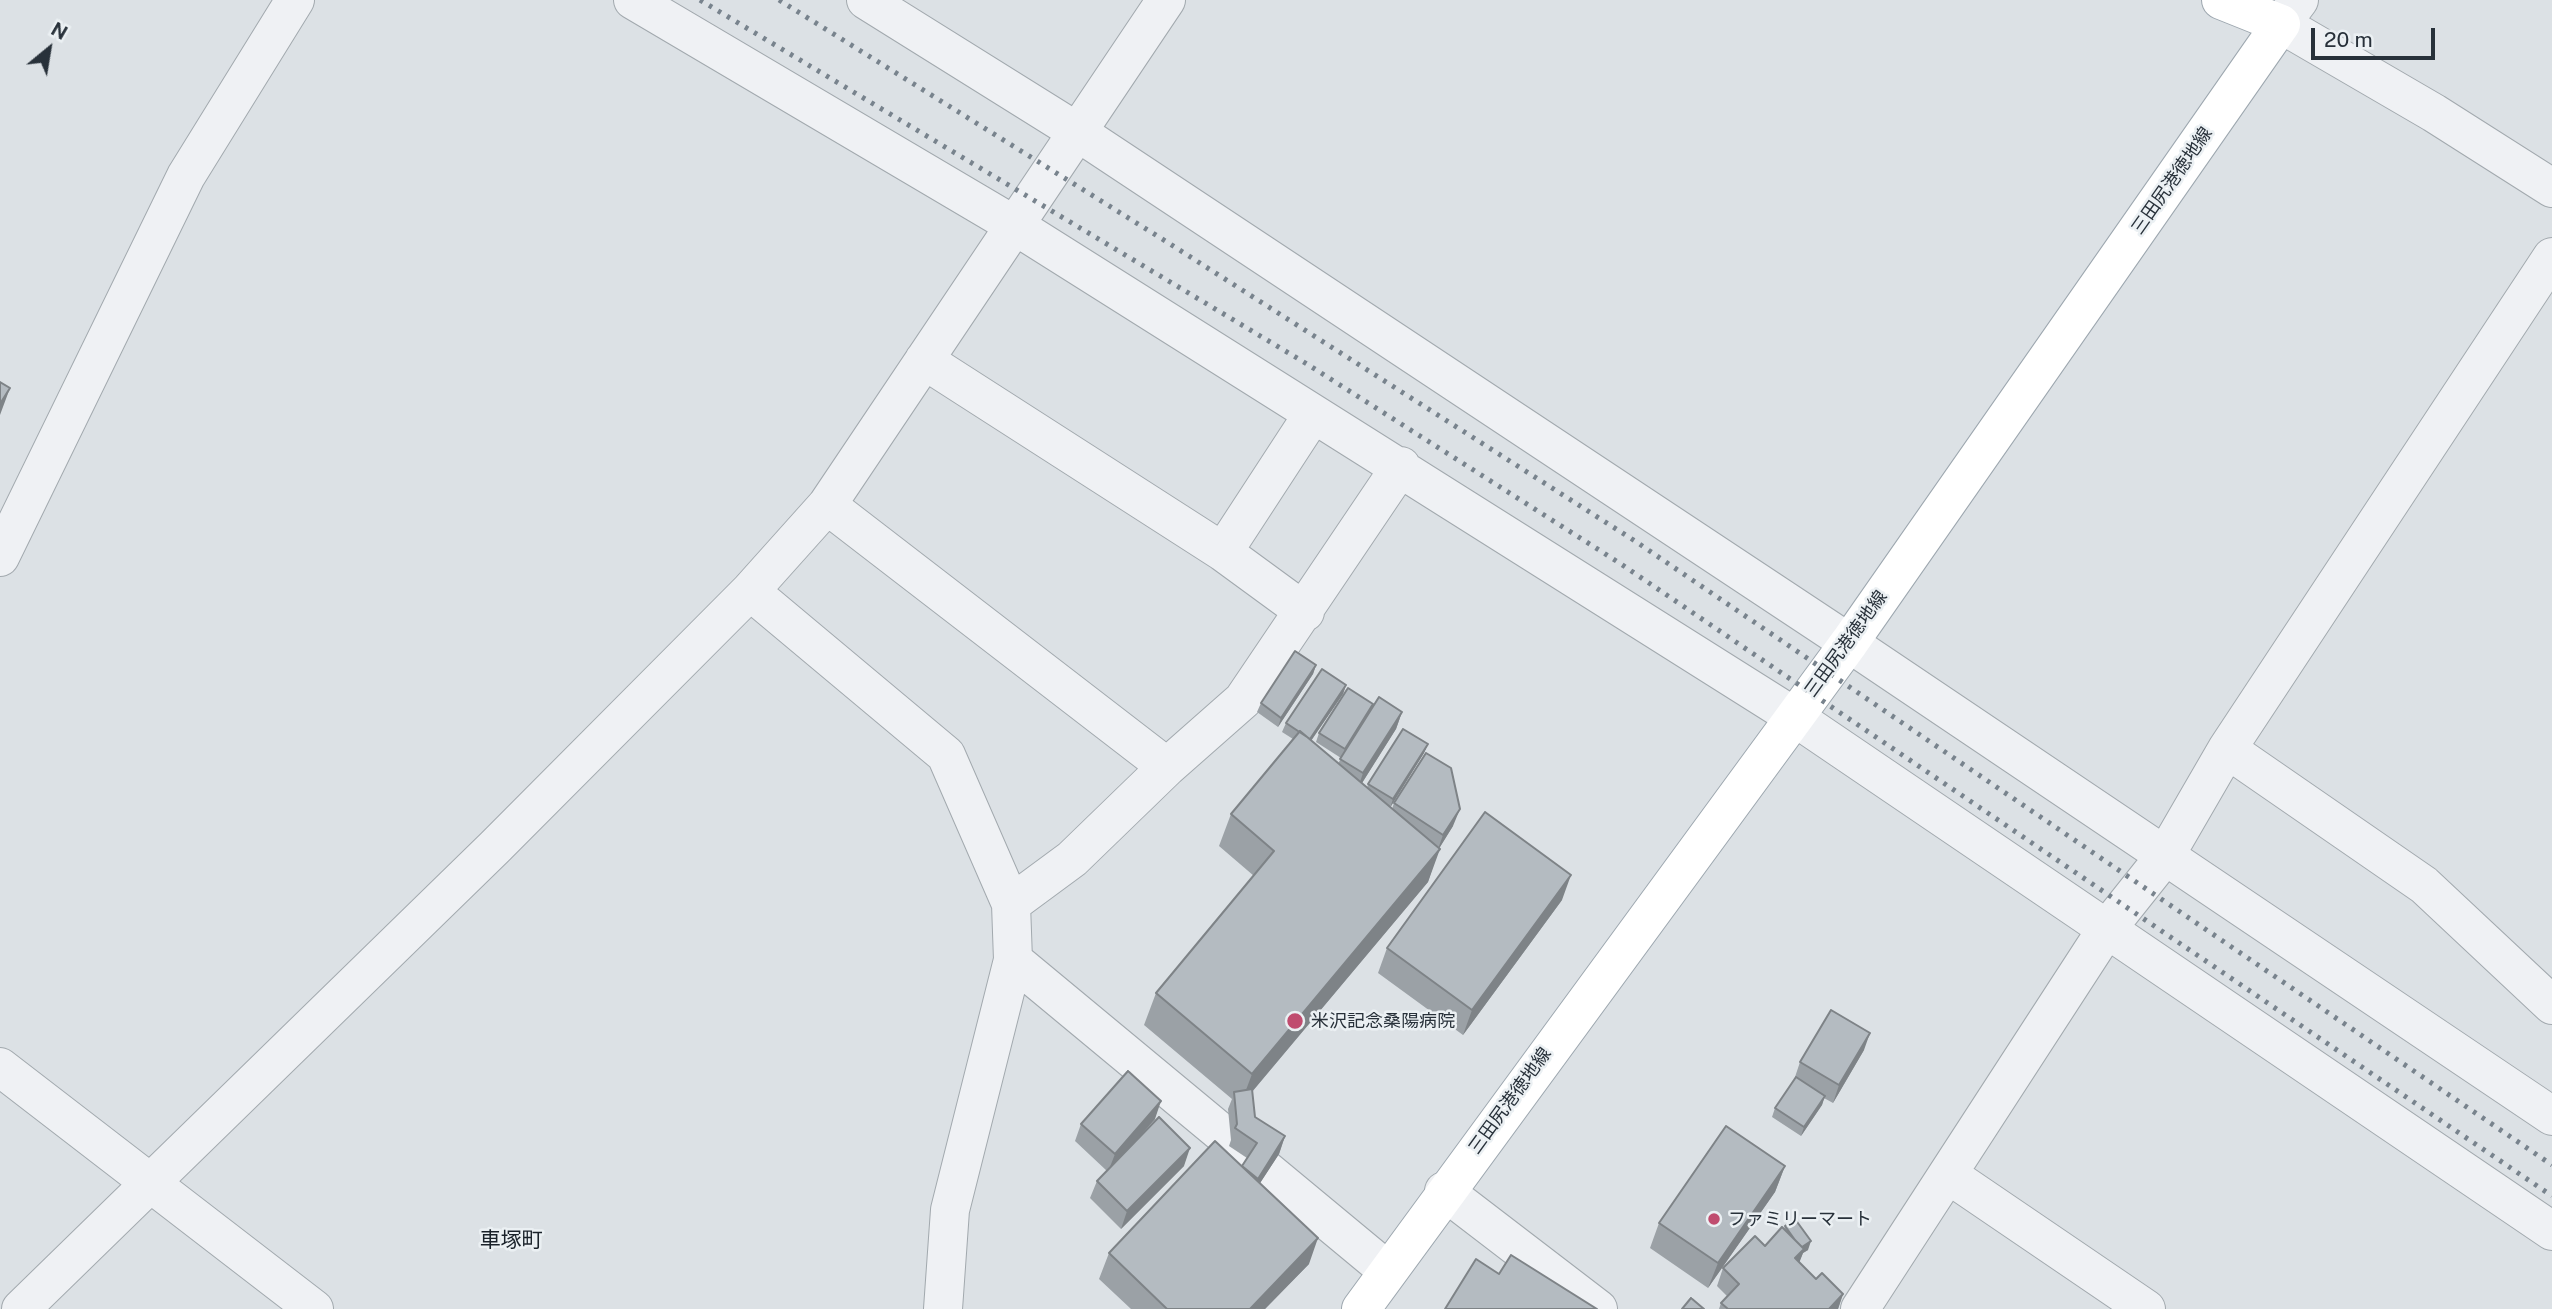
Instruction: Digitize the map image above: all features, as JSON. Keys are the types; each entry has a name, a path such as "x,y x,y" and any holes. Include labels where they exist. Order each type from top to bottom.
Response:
{"main road":[{"path":"2221,0 2290,12"},
{"name":"三田尻港徳地線","path":"1361,1309 1444,1191 1849,643 2290,12"}],"street":[{"path":"0,557 186,176 295,0"},
{"path":"633,0 1014,225 1313,414 1401,466 1793,716 2552,1231"},
{"path":"866,0 1079,133 1849,643 2552,1116"},
{"path":"21,1309 495,847 750,591 827,505 1166,0"},
{"path":"2290,12 2434,113 2552,188"},
{"path":"1860,1309 2106,930 2165,856 2227,749 2552,257"},
{"path":"924,360 1223,552 1305,612"},
{"path":"1223,552 1313,414"},
{"path":"1011,904 1072,859 1167,767 1243,700 1305,612 1401,466"},
{"path":"827,505 1167,767"},
{"path":"750,591 946,755 1011,904 1013,960 950,1210 943,1309"},
{"path":"2227,749 2424,885 2552,1005"},
{"path":"1013,960 1388,1271"},
{"path":"0,1067 314,1309"},
{"path":"1949,1175 2146,1309"},
{"path":"1444,1191 1598,1309"}],"building":[{"path":"0,382 10,388 0,404"},
{"path":"1295,651 1316,665 1281,718 1261,703"},
{"path":"1322,669 1346,685 1310,739 1286,723"},
{"path":"1348,688 1373,704 1345,749 1319,733"},
{"path":"1379,697 1402,712 1363,773 1340,759"},
{"path":"1403,729 1428,744 1393,799 1368,784"},
{"path":"1300,731 1440,849 1252,1074 1156,993 1274,851 1231,814"},
{"path":"1426,753 1451,768 1460,809 1443,835 1394,803"},
{"path":"1485,812 1571,875 1472,1010 1387,948"},
{"path":"1831,1010 1870,1033 1839,1085 1800,1062"},
{"path":"1128,1071 1161,1101 1115,1154 1081,1124"},
{"path":"1796,1077 1825,1096 1804,1127 1775,1108"},
{"path":"1252,1089 1255,1117 1285,1136 1258,1179 1242,1166 1257,1143 1235,1128 1237,1124 1234,1092"},
{"path":"1159,1117 1190,1148 1127,1211 1097,1181"},
{"path":"1726,1126 1785,1166 1718,1263 1659,1223"},
{"path":"1215,1141 1318,1238 1250,1309 1167,1309 1109,1253"},
{"path":"1795,1219 1811,1241 1802,1247 1785,1226"},
{"path":"1782,1227 1804,1249 1795,1258 1816,1279 1822,1273 1843,1294 1829,1309 1728,1309 1721,1303 1739,1284 1723,1268 1755,1236 1765,1246"},
{"path":"1511,1255 1597,1309 1445,1309 1476,1259 1499,1274"},
{"path":"1691,1298 1704,1309 1682,1309"}],"railway":[{"path":"700,0 1307,364 1621,564 2552,1196"},
{"path":"779,0 1167,242 1635,541 2552,1165"}],"place":[{"name":"米沢記念桑陽病院","path":"1295,1021"},
{"name":"ファミリーマート","path":"1714,1219"}],"district":[{"name":"車塚町","path":"511,1241"}]}
